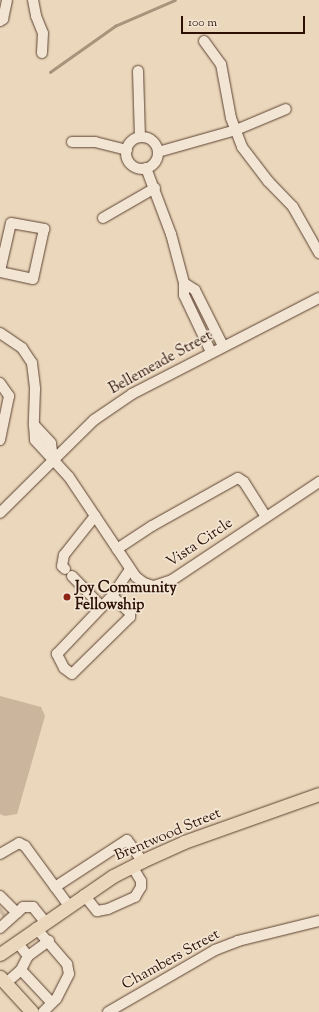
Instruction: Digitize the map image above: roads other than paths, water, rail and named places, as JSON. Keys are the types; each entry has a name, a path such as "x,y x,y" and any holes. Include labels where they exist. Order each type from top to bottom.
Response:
{"main road":[{"name":"Brentwood Street","path":"0,954 84,895 137,863 184,842 319,794"},
{"path":"3,980 32,1012"}],"street":[{"path":"0,21 3,19 7,0"},
{"path":"33,0 36,16 43,33 42,54"},
{"path":"204,41 221,64 231,118 242,147 268,181 293,207 319,253"},
{"path":"138,71 140,137"},
{"path":"158,152 236,130 286,109"},
{"path":"140,137 154,143 158,152 155,162 146,168 132,164 127,150 131,141 140,137"},
{"path":"72,142 95,142 127,150"},
{"path":"146,168 155,188 184,283 184,294 211,352"},
{"path":"103,218 155,188"},
{"path":"11,223 44,228 33,279 0,272 11,223"},
{"path":"184,283 194,290 223,346"},
{"name":"Bellemeade Street","path":"0,513 53,458 94,420 119,402 154,381 319,298"},
{"path":"192,311 202,306"},
{"path":"0,333 22,348 32,363 35,389 34,425 51,443 53,458"},
{"path":"0,383 9,396 0,440"},
{"name":"Vista Circle","path":"53,458 69,477 130,569 144,584 161,585 319,482"},
{"path":"117,550 152,526 238,478 244,482 266,517"},
{"path":"96,516 64,555 62,566 102,607"},
{"path":"112,596 130,613 130,617 72,674 64,668 57,654 112,596 130,569"},
{"path":"55,887 127,840 137,863 141,881 141,887 135,897 97,911 84,895"},
{"path":"0,854 19,843 25,846 69,906"},
{"path":"0,896 6,908 17,913"},
{"path":"0,928 23,907 33,907 49,941 67,964 69,974 52,1003 43,1012"},
{"name":"Chambers Street","path":"108,1012 215,950 238,941 319,921"},
{"path":"3,980 21,970 28,956 49,941"},
{"path":"18,942 28,956"},
{"path":"21,970 52,1003"}],"waterway":[{"path":"50,72 115,26 175,0"}],"place":[{"name":"Joy Community Fellowship","path":"67,597"}]}
